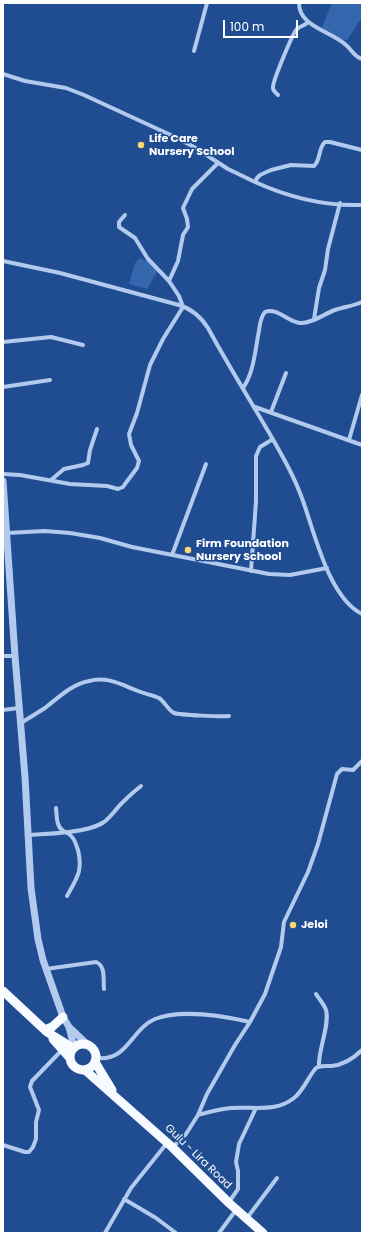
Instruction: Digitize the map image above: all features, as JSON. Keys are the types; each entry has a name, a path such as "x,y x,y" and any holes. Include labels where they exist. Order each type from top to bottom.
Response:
{"main road":[{"path":"3,991 46,1031 70,1058 73,1066 77,1069 85,1070 92,1067 96,1060"},
{"path":"46,1031 63,1017"},
{"path":"46,1031 73,1048"},
{"path":"70,1058 73,1048 82,1044 87,1044 94,1049 96,1060 117,1099"},
{"name":"Gulu - Lira Road","path":"85,1070 170,1145 229,1203 263,1233"}],"street":[{"path":"194,51 207,3"},
{"path":"299,3 301,14 308,22 344,43 357,57 362,59"},
{"path":"278,95 272,87 280,65 294,33 298,28 304,26 308,22"},
{"path":"3,74 25,81 66,88 84,95 175,137 194,147 235,173 281,192 309,200 360,205"},
{"path":"255,182 260,175 291,165 314,166 317,163 321,146 325,142 362,150"},
{"path":"169,281 178,261 183,236 188,227 183,208 186,200 192,189 218,163"},
{"path":"314,319 319,288 325,270 328,249 340,203"},
{"path":"125,215 119,222 119,227 135,238 148,259 169,281 179,296 183,307"},
{"path":"3,261 35,267 126,290 183,307 195,313 205,324 273,439 296,485 327,568 344,601 362,614"},
{"path":"243,388 250,372 261,320 267,311 274,312 300,323 362,302"},
{"path":"3,474 20,475 70,484 107,486 118,489 125,484 139,464 131,445 129,434 137,413 148,371 163,339 183,307"},
{"path":"3,342 51,337 83,345"},
{"path":"271,412 286,373"},
{"path":"3,387 50,380"},
{"path":"349,440 362,395"},
{"path":"254,407 362,445"},
{"path":"50,480 64,469 88,463 90,450 97,429"},
{"path":"251,571 256,501 256,456 260,447 273,439"},
{"path":"172,555 206,464"},
{"path":"3,481 7,533 6,546 20,708 33,901 38,939 46,969 63,1017 69,1027 87,1044"},
{"path":"7,533 45,531 70,532 100,538 132,547 269,574 290,575 327,568"},
{"path":"3,656 15,656"},
{"path":"21,723 73,687 89,680 100,679 115,681 156,697 164,702 174,713 185,715 229,716"},
{"path":"3,710 20,708"},
{"path":"105,1233 124,1199 152,1161 170,1145 186,1134 198,1115 207,1094 235,1045 250,1022 265,994 275,967 281,947 284,922 308,872 318,844 337,774 342,769 353,770 362,761"},
{"path":"28,835 67,832 96,826 103,823 112,815 124,800 141,786"},
{"path":"56,808 57,823 59,827 71,835 76,844 80,864 77,878 68,896"},
{"path":"46,969 96,962 100,963 103,967 104,989"},
{"path":"316,994 324,1006 327,1015 319,1066"},
{"path":"96,1060 116,1055 126,1048 146,1024 156,1019 174,1016 204,1015 219,1016 250,1022"},
{"path":"69,1027 73,1048"},
{"path":"3,1146 25,1152 29,1152 33,1147 36,1139 36,1122 39,1110 30,1087 32,1081 62,1050"},
{"path":"198,1115 215,1109 232,1107 271,1108 280,1105 293,1098 301,1090 314,1069 319,1066 339,1065 351,1060 362,1050"},
{"path":"229,1203 238,1189 238,1171 236,1162 239,1144 256,1108"},
{"path":"246,1218 277,1178"},
{"path":"124,1199 156,1218 176,1233"},
{"path":"219,1233 236,1209"}],"shaded area":[{"path":"332,3 362,3 362,17 347,40 330,37 322,27"},
{"path":"140,258 152,264 157,272 147,289 129,284 135,263"}],"place":[{"name":"Life Care Nursery School","path":"141,145"},
{"name":"Firm Foundation Nursery School","path":"188,550"},
{"name":"Jeloi","path":"293,925"}]}
